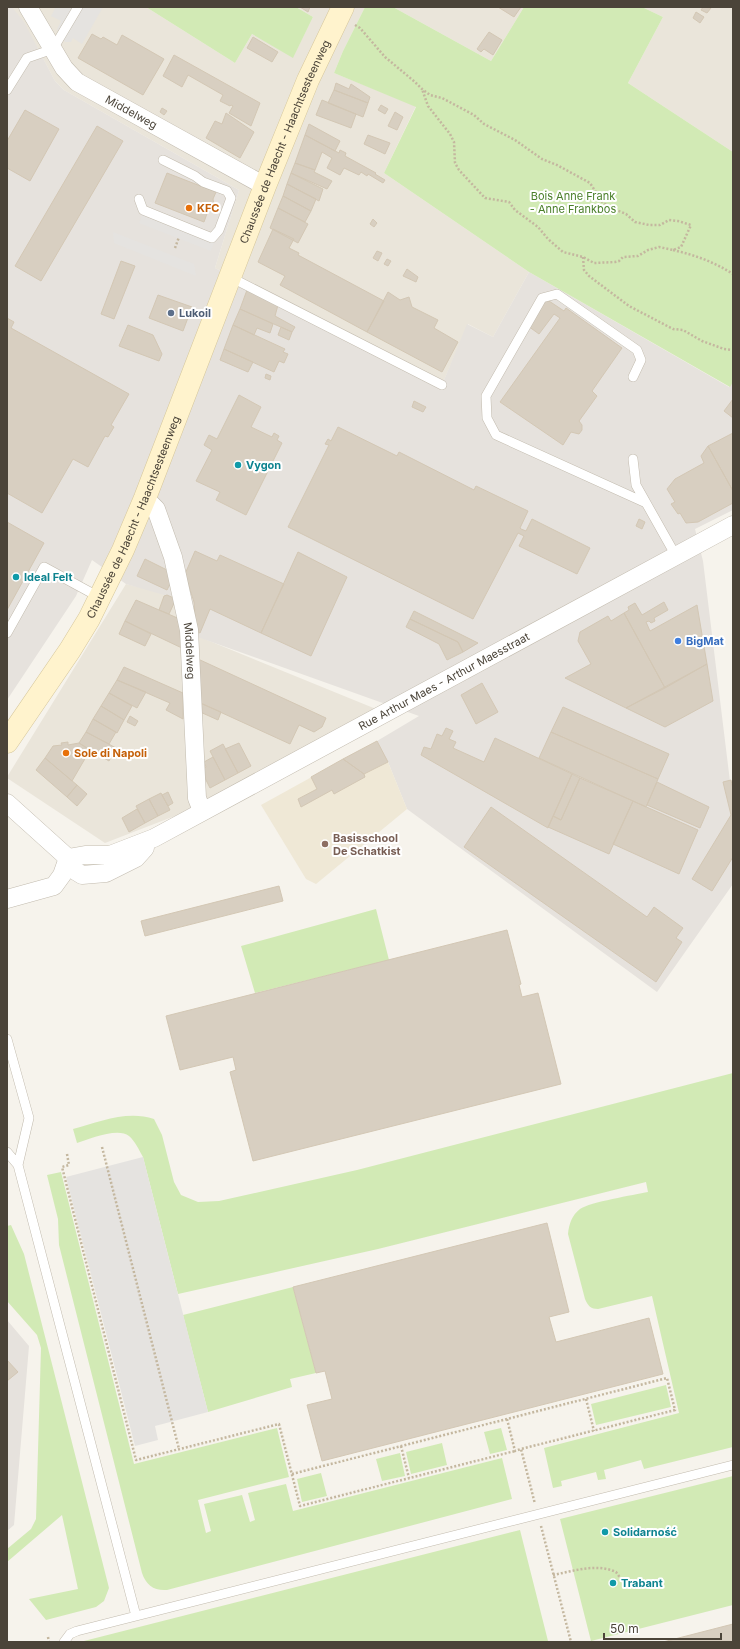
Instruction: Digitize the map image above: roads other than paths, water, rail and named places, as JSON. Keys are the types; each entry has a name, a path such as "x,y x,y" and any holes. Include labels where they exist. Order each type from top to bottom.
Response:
{"main road":[{"name":"Chaussée de Haecht - Haachtsesteenweg","path":"9,734 70,650 88,619 123,550 145,498 265,186 308,80 347,15"}],"street":[{"name":"Middelweg","path":"28,7 67,73 82,85 265,186"},
{"name":"Middelweg","path":"145,498 156,509 173,557 189,630 197,798 202,811"},
{"name":"Rue Arthur Maes - Arthur Maesstraat","path":"7,803 68,858 74,870 82,875 106,873 136,858 154,838 202,811 733,525"},
{"path":"7,899 54,886 62,875 68,858"}],"lane":[{"path":"7,90 27,58 53,49 78,7"},
{"path":"139,199 143,210 212,238 219,230 231,198 227,191 203,182 195,176 163,160"},
{"path":"230,277 442,385"},
{"path":"633,377 641,360 637,350 557,294 542,298 486,396 486,418 496,435 646,503"},
{"path":"633,459 636,486 676,556"},
{"path":"7,633 44,567 99,597"},
{"path":"7,1039 29,1118 18,1165"},
{"path":"7,1152 18,1165 136,1616"},
{"path":"64,1642 70,1634 77,1631 733,1465"}],"place":[{"name":"KFC","path":"189,208"},
{"name":"Lukoil","path":"171,313"},
{"name":"Vygon","path":"238,465"},
{"name":"Ideal Felt","path":"16,577"},
{"name":"BigMat","path":"678,641"},
{"name":"Sole di Napoli","path":"66,753"},
{"name":"Basisschool De Schatkist","path":"325,844"},
{"name":"Solidarność","path":"605,1532"},
{"name":"Trabant","path":"613,1583"}],"park label":[{"name":"Bois Anne Frank - Anne Frankbos","path":"573,202"}]}
